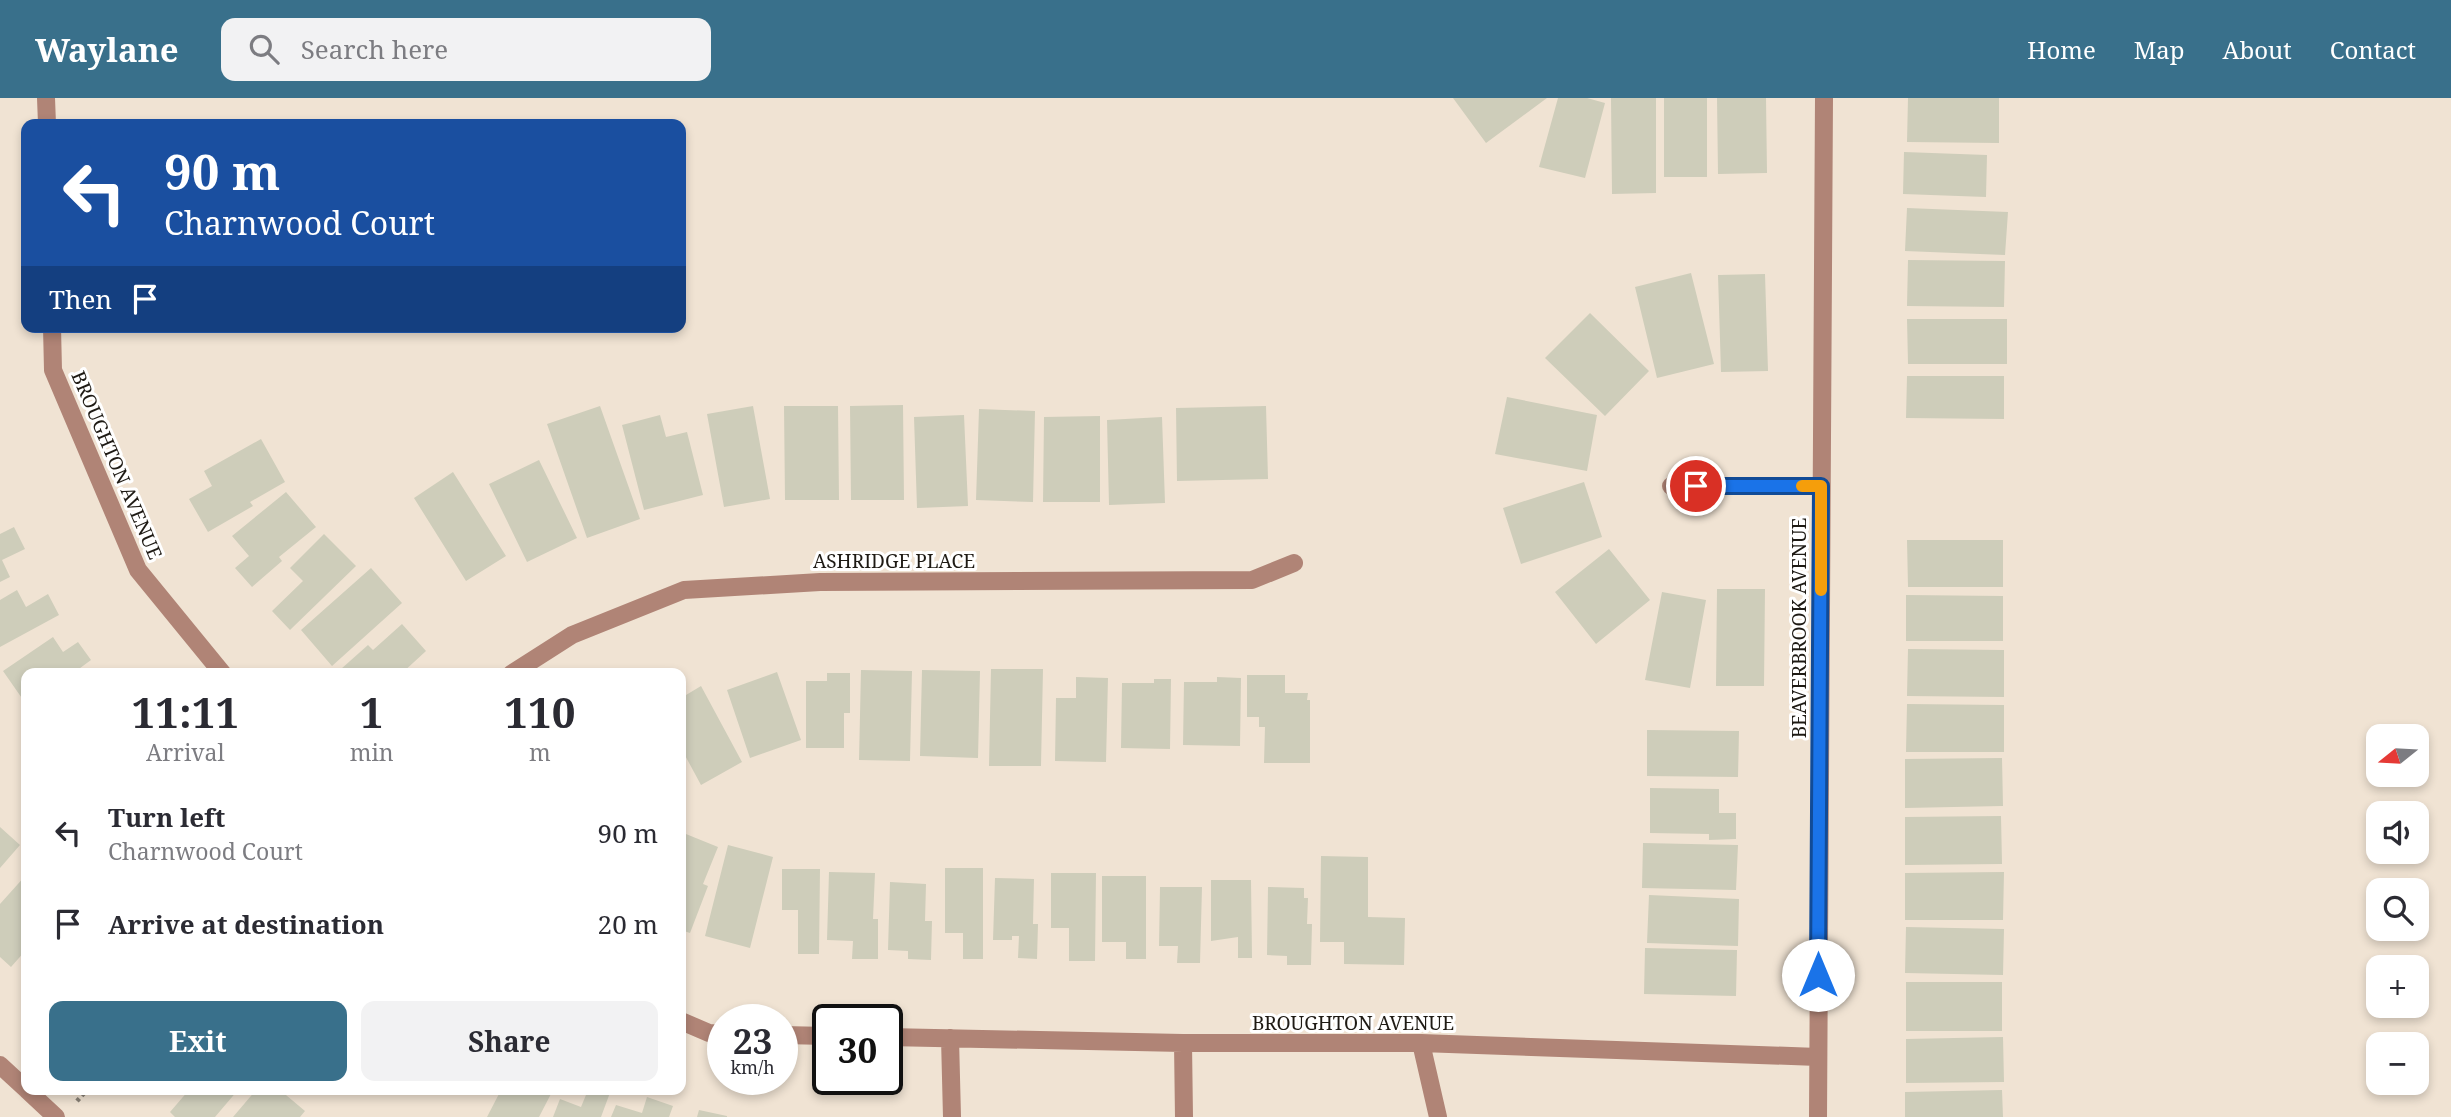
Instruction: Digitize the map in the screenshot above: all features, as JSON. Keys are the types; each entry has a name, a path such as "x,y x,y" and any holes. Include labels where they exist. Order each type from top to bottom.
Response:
{"street":[{"path":"46,98 47,119"},
{"name":"BEAVERBROOK AVENUE","path":"1818,1117 1824,98"},
{"name":"BROUGHTON AVENUE","path":"52,333 53,370 138,570 218,668"},
{"path":"1671,486 1821,486"},
{"name":"ASHRIDGE PLACE","path":"520,668 572,635 684,590 820,582 1252,580 1294,563"},
{"path":"686,1023 707,1032"},
{"name":"BROUGHTON AVENUE","path":"903,1037 1182,1043 1421,1043 1818,1057"},
{"path":"950,1038 952,1117"},
{"path":"1182,1043 1184,1117"},
{"path":"1421,1043 1438,1117"},
{"path":"0,1065 21,1084"},
{"path":"32,1095 56,1117"}],"building":[{"path":"1453,98 1547,98 1486,143"},
{"path":"1558,98 1587,98 1605,103 1585,178 1539,167"},
{"path":"1611,98 1656,98 1656,193 1612,194"},
{"path":"1664,98 1707,98 1707,177 1664,177"},
{"path":"1717,98 1766,98 1767,173 1718,174"},
{"path":"1908,98 1999,98 1999,143 1907,142"},
{"path":"1904,152 1987,155 1986,197 1903,194"},
{"path":"1907,208 2008,212 2005,255 1905,251"},
{"path":"1908,260 2005,261 2004,307 1907,306"},
{"path":"1691,273 1714,364 1657,378 1635,287"},
{"path":"1765,274 1768,371 1721,372 1718,275"},
{"path":"1590,313 1649,371 1605,416 1545,358"},
{"path":"1907,319 2007,319 2007,364 1908,364"},
{"path":"1907,376 2004,376 2004,419 1906,418"},
{"path":"1507,397 1597,415 1587,471 1495,454"},
{"path":"903,405 904,500 851,500 850,406"},
{"path":"600,406 640,519 587,538 547,424"},
{"path":"753,406 770,499 724,507 707,414"},
{"path":"784,406 838,406 839,500 785,500"},
{"path":"1266,406 1268,479 1177,481 1176,408"},
{"path":"979,409 1035,411 1033,502 976,500"},
{"path":"660,415 666,437 687,432 703,495 644,510 622,425"},
{"path":"964,415 968,506 917,508 914,417"},
{"path":"1100,416 1100,502 1043,502 1044,417"},
{"path":"1162,417 1165,503 1109,505 1107,420"},
{"path":"261,439 285,482 250,502 253,506 208,532 189,499 212,486 204,471"},
{"path":"539,460 577,538 527,562 489,484"},
{"path":"453,472 506,556 466,581 414,498"},
{"path":"1584,482 1602,537 1521,564 1503,508"},
{"path":"286,492 316,527 279,557 282,561 252,587 235,568 249,556 232,536"},
{"path":"14,527 25,549 2,560 10,577 0,582 0,534"},
{"path":"324,534 356,566 290,630 272,611 303,581 290,568"},
{"path":"1907,540 2003,540 2003,587 1908,587"},
{"path":"1609,549 1650,600 1596,644 1555,592"},
{"path":"371,568 402,603 332,666 301,630"},
{"path":"1717,589 1765,589 1764,686 1716,686"},
{"path":"17,590 26,607 48,594 59,615 0,647 0,600"},
{"path":"1662,592 1706,600 1690,688 1645,680"},
{"path":"1906,595 2003,596 2003,641 1906,641"},
{"path":"402,624 426,651 408,668 342,668 368,645 373,650"},
{"path":"53,637 63,652 78,642 91,660 80,668 21,668 21,697 3,671"},
{"path":"1908,649 2004,650 2004,697 1907,696"},
{"path":"991,669 1043,669 1041,766 989,766"},
{"path":"861,670 912,671 910,761 859,760"},
{"path":"922,670 980,671 978,758 920,756"},
{"path":"777,672 801,740 750,758 727,690"},
{"path":"827,673 850,673 850,713 844,713 844,748 806,748 806,681 827,681"},
{"path":"1247,675 1285,675 1285,693 1308,693 1310,763 1264,763 1265,727 1259,727 1259,717 1247,717"},
{"path":"1076,677 1108,678 1106,762 1055,761 1056,698 1076,698"},
{"path":"1217,677 1241,678 1240,746 1183,745 1184,682 1217,682"},
{"path":"1154,679 1171,679 1170,749 1121,748 1122,683 1154,683"},
{"path":"701,686 742,762 701,785 686,757 686,695"},
{"path":"1907,704 2004,705 2004,752 1906,752"},
{"path":"1647,730 1739,731 1738,777 1647,776"},
{"path":"2002,758 2003,806 1905,808 1905,759"},
{"path":"1650,788 1719,789 1719,813 1736,813 1736,839 1709,840 1709,834 1650,833"},
{"path":"2001,816 2002,864 1905,865 1905,817"},
{"path":"0,827 20,845 0,868"},
{"path":"686,834 718,847 703,884 708,886 690,933 686,932"},
{"path":"1643,843 1738,845 1736,890 1642,888"},
{"path":"728,845 773,857 750,948 705,936"},
{"path":"1321,856 1368,857 1368,917 1405,918 1404,965 1344,964 1344,942 1320,942"},
{"path":"945,868 983,868 983,959 963,959 963,933 945,933"},
{"path":"782,869 820,869 819,954 798,954 798,910 782,910"},
{"path":"829,872 875,873 873,919 878,919 878,959 852,959 853,941 827,940"},
{"path":"2004,872 2003,920 1905,920 1905,873"},
{"path":"1051,873 1096,873 1095,961 1069,961 1069,928 1051,928"},
{"path":"1102,876 1146,876 1146,959 1126,959 1126,942 1102,942"},
{"path":"995,878 1034,879 1033,924 1038,924 1037,959 1018,958 1019,936 1012,936 1012,940 993,940"},
{"path":"1211,880 1251,880 1252,958 1238,958 1238,937 1211,941"},
{"path":"21,881 21,956 11,967 0,957 0,904"},
{"path":"890,882 926,884 925,921 932,921 931,960 908,959 908,951 888,950"},
{"path":"1160,887 1202,887 1200,963 1177,963 1178,946 1159,946"},
{"path":"1268,887 1304,888 1304,898 1308,898 1307,924 1312,924 1311,965 1287,965 1287,956 1267,955"},
{"path":"1649,895 1739,899 1738,946 1647,943"},
{"path":"1906,927 2004,929 2003,975 1905,973"},
{"path":"1645,948 1737,950 1736,996 1644,994"},
{"path":"1906,982 2002,982 2002,1031 1906,1031"},
{"path":"2003,1037 2004,1082 1906,1083 1906,1039"},
{"path":"2002,1090 2003,1117 1905,1117 1905,1092"},
{"path":"185,1095 234,1095 215,1117 175,1117 170,1112"},
{"path":"252,1095 286,1095 305,1111 300,1117 233,1117"},
{"path":"498,1095 550,1095 539,1117 487,1117"},
{"path":"586,1095 609,1095 601,1117 553,1117 560,1099 581,1107"},
{"path":"647,1097 673,1106 669,1117 611,1117 616,1105 642,1113"},
{"path":"699,1110 727,1116 727,1117 697,1117"}],"slow traffic":[{"path":"1802,486 1821,486 1821,590"}],"route":[{"path":"1696,486 1821,486 1818,975"}]}
